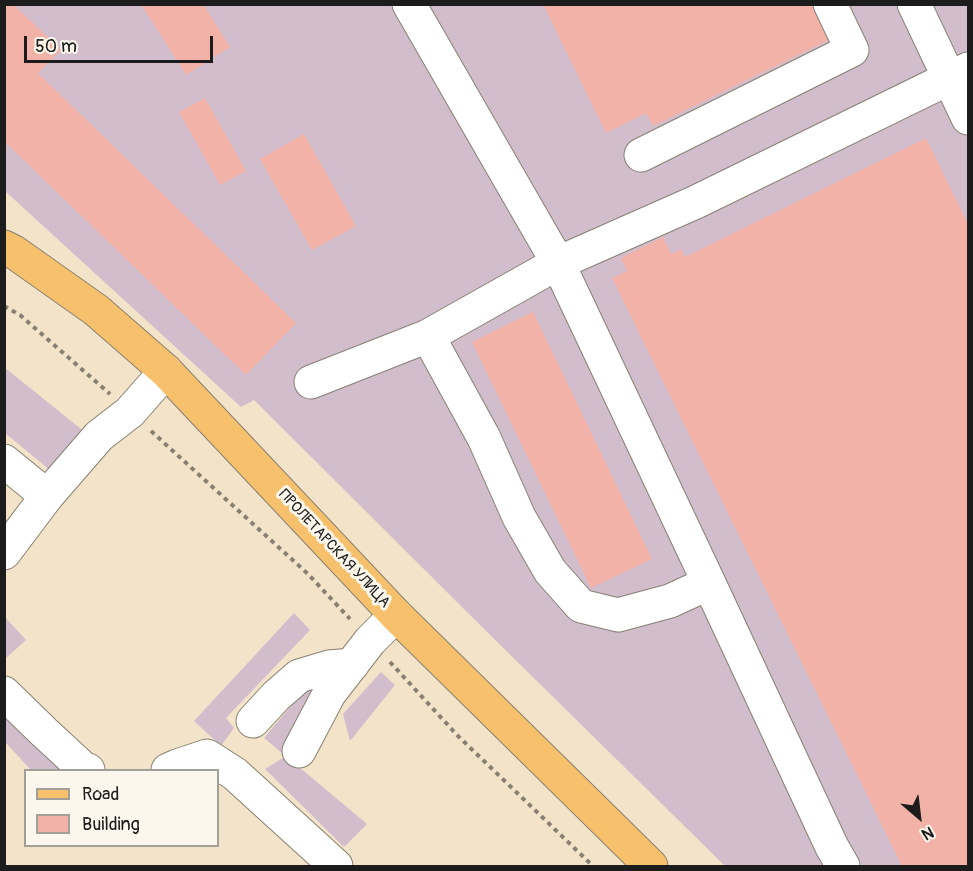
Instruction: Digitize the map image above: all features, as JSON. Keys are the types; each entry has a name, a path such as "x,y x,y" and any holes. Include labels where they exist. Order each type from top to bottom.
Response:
{"main road":[{"name":"ПРОЛЕТАРСКАЯ УЛИЦА","path":"4,247 96,310 166,371 396,615 651,867"}],"street":[{"path":"409,4 558,263 843,867"},
{"path":"641,155 852,50 830,4"},
{"path":"914,4 959,74 969,118"},
{"path":"311,382 428,336 558,263 696,202 959,74"},
{"path":"428,336 484,438 519,517 550,571 581,606 618,615 670,601 709,583"},
{"path":"4,553 47,496 99,436 130,412 166,371"},
{"path":"4,461 47,496"},
{"path":"299,751 329,694 361,653 396,615"},
{"path":"253,721 299,676 329,667 361,653"},
{"path":"4,693 84,769"},
{"path":"172,769 207,756 235,774 336,867"}],"path":[{"path":"4,306 20,315 308,574 361,653 458,736 594,867"}],"shaded area":[{"path":"4,5 968,5 968,866 725,866 254,400 241,407 5,191"},
{"path":"4,367 91,437 57,476 5,433"},
{"path":"294,613 310,630 226,718 234,728 221,746 194,721"},
{"path":"4,616 26,640 6,658 4,657"},
{"path":"381,672 395,685 350,741 343,714"},
{"path":"310,683 326,692 283,754 264,738"},
{"path":"4,707 67,769 30,769 5,742"},
{"path":"286,756 367,824 344,847 265,769"}],"building":[{"path":"4,4 13,4 61,50 38,73 296,323 246,375 4,141"},
{"path":"141,4 203,4 230,47 186,75"},
{"path":"543,4 822,4 837,36 653,126 646,113 606,133"},
{"path":"205,98 246,171 220,185 179,112"},
{"path":"304,134 356,226 312,250 260,159"},
{"path":"926,138 968,224 968,866 902,866 612,278 627,271 621,258 663,237 671,254 681,249 685,257"},
{"path":"533,312 652,559 591,588 472,342"}]}
